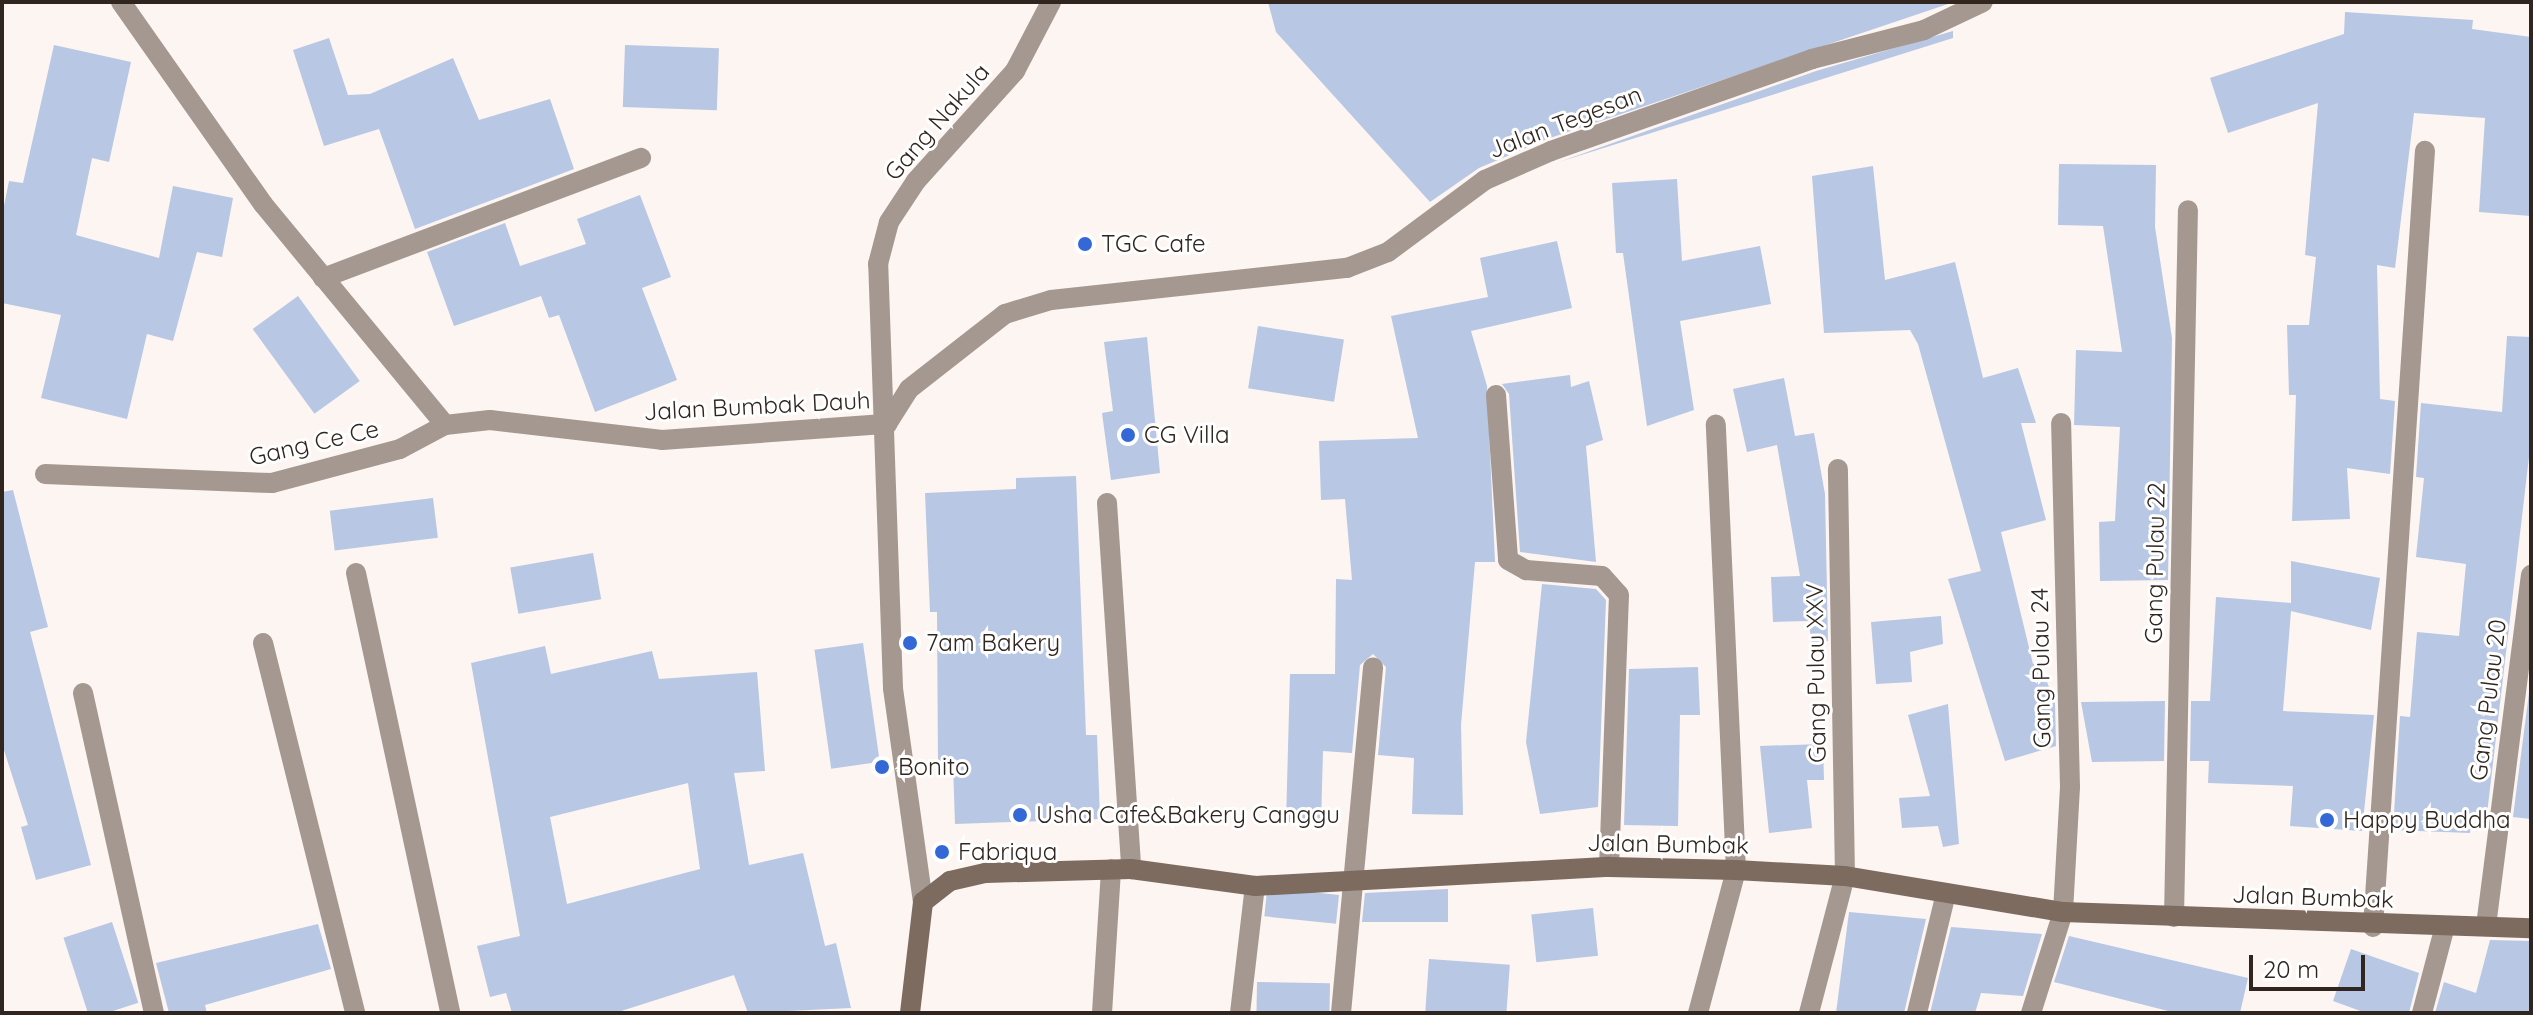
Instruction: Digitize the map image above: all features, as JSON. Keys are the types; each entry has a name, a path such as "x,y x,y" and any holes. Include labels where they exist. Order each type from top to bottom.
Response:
{"street":[{"path":"124,2 323,278 445,425"},
{"name":"Gang Nakula","path":"887,424 876,306 889,222 916,181 1015,71 1051,2"},
{"name":"Jalan Tegesan","path":"887,424 909,389 1005,314 1051,300 1347,268 1388,252 1485,180 1551,151 1812,59 1924,30 1983,2"},
{"path":"2373,927 2425,151"},
{"path":"323,278 641,158"},
{"name":"Gang Pulau 22","path":"2174,917 2188,210"},
{"path":"1496,395 1508,560 1526,570 1602,576 1619,595 1609,867"},
{"name":"Jalan Bumbak Dauh","path":"445,425 490,420 662,440 887,424 893,688 923,902"},
{"name":"Gang Pulau 24","path":"2031,1013 2063,912 2070,787 2061,423"},
{"path":"1698,1013 1736,870 1716,424"},
{"name":"Gang Ce Ce","path":"45,474 272,483 390,453 445,425"},
{"name":"Gang Pulau XXV","path":"1809,1013 1845,876 1838,469"},
{"path":"1102,1013 1121,869 1107,503"},
{"path":"356,573 450,1013"},
{"name":"Gang Pulau 20","path":"2486,926 2531,575"},
{"path":"263,643 355,1013"},
{"path":"1341,1013 1357,882 1373,667"},
{"path":"83,693 154,1013"},
{"name":"Jalan Bumbak","path":"923,902 966,875 1121,869 1255,886 1609,867 1845,876 2063,912 2373,927 2531,928"},
{"path":"1240,1013 1255,886"},
{"path":"1917,1013 1946,893"},
{"path":"910,1013 923,902"},
{"path":"2422,1013 2445,926"}],"building":[{"path":"1268,2 1951,3 1547,139 1479,168 1430,202 1276,32"},
{"path":"2345,12 2473,20 2472,29 2531,37 2531,216 2479,212 2485,118 2414,113 2395,268 2377,265 2380,399 2395,401 2390,474 2347,468 2350,519 2292,521 2296,395 2289,395 2287,325 2309,325 2316,257 2305,255 2318,103 2228,133 2210,78 2344,34"},
{"path":"1953,31 1953,38 1559,162 1816,71"},
{"path":"329,38 348,95 370,94 453,58 479,120 550,99 574,169 415,229 379,129 324,146 293,50"},
{"path":"54,45 131,62 109,162 92,158 76,235 159,258 173,186 233,198 222,257 197,252 173,341 147,334 127,419 41,398 61,315 2,303 2,216 9,181 23,183"},
{"path":"625,45 719,48 717,110 623,107"},
{"path":"2059,164 2156,165 2155,227 2172,338 2168,580 2100,581 2099,522 2115,521 2120,427 2074,425 2076,350 2122,352 2103,226 2058,225"},
{"path":"1873,166 1885,280 1955,262 1983,378 2018,368 2036,423 2021,423 2046,520 2001,532 2033,664 2039,662 2055,702 2056,746 2005,761 1948,579 1981,571 1918,344 1910,330 1824,333 1812,176"},
{"path":"1677,179 1682,261 1760,246 1771,304 1680,321 1694,410 1647,426 1623,253 1616,253 1612,183"},
{"path":"640,195 671,277 642,288 677,380 595,412 559,315 549,318 541,296 454,326 427,252 505,223 520,266 586,244 577,219"},
{"path":"1557,241 1572,308 1471,331 1487,386 1495,562 1475,562 1461,725 1463,815 1412,814 1414,758 1378,755 1386,667 1373,654 1360,665 1352,753 1323,751 1321,823 1286,822 1290,674 1335,674 1336,579 1352,580 1345,499 1321,500 1319,441 1418,438 1391,316 1488,297 1480,258"},
{"path":"298,296 360,381 314,414 253,329"},
{"path":"1258,326 1344,340 1334,402 1248,388"},
{"path":"2507,336 2531,337 2531,440 2487,814 2472,813 2470,833 2393,830 2400,716 2410,717 2417,632 2459,636 2466,564 2416,557 2424,478 2416,477 2421,403 2502,412"},
{"path":"1147,337 1160,473 1111,480 1102,413 1113,411 1104,342"},
{"path":"1570,375 1571,387 1589,381 1603,440 1586,446 1596,562 1520,552 1509,394 1502,384"},
{"path":"1784,378 1795,436 1814,433 1825,494 1828,641 1812,642 1808,621 1773,622 1771,577 1800,576 1777,445 1747,452 1733,389"},
{"path":"1076,476 1086,735 1097,735 1100,819 955,824 953,765 938,766 937,612 930,612 925,493 1016,489 1016,478"},
{"path":"13,490 48,627 30,632 91,865 36,880 21,827 28,825 2,744 2,492"},
{"path":"433,498 438,538 335,550 330,511"},
{"path":"593,553 601,599 518,614 510,568"},
{"path":"2291,561 2380,578 2371,630 2291,611 2283,711 2374,715 2362,831 2290,826 2293,786 2208,783 2209,761 2190,761 2191,701 2210,701 2216,597 2291,603"},
{"path":"1542,584 1596,589 1606,600 1598,807 1540,814 1526,742"},
{"path":"1941,616 1943,644 1910,652 1912,682 1876,684 1871,622"},
{"path":"863,643 880,762 831,769 814,650"},
{"path":"545,646 551,674 652,651 659,679 757,672 765,771 734,773 749,865 803,853 825,946 836,943 851,1008 748,1013 734,975 615,1013 512,1013 506,993 490,997 477,946 520,936 471,663","holes":["688,783 700,869 567,904 550,817"]},
{"path":"1698,667 1700,715 1680,715 1678,826 1624,825 1629,669"},
{"path":"2531,685 2531,819 2513,817"},
{"path":"2165,701 2164,761 2092,762 2081,702"},
{"path":"1948,704 1959,844 1943,847 1938,826 1902,828 1899,798 1930,796 1908,715"},
{"path":"1823,744 1824,780 1807,780 1812,828 1769,833 1760,746"},
{"path":"1267,887 1339,895 1336,924 1264,916"},
{"path":"1448,889 1448,922 1362,922 1365,893"},
{"path":"1593,908 1598,956 1536,962 1531,914"},
{"path":"1849,912 1926,919 1904,1013 1836,1013"},
{"path":"112,922 138,1003 107,1013 88,1013 63,938"},
{"path":"318,924 331,969 205,1005 207,1013 169,1013 156,963"},
{"path":"1951,927 2042,934 2023,996 1981,993 1975,1013 1930,1013"},
{"path":"2069,936 2248,978 2240,1013 2176,1013 2054,982"},
{"path":"2490,940 2531,941 2531,1013 2435,1013 2444,982 2476,993"},
{"path":"2351,949 2419,973 2409,1013 2366,1013 2333,1001"},
{"path":"1429,959 1510,965 1506,1013 1425,1013"},
{"path":"1257,982 1330,983 1329,1013 1256,1013"}],"place":[{"name":"TGC Cafe","path":"1085,244"},
{"name":"CG Villa","path":"1128,435"},
{"name":"7am Bakery","path":"910,643"},
{"name":"Bonito","path":"882,767"},
{"name":"Usha Cafe&Bakery Canggu","path":"1020,815"},
{"name":"Happy Buddha","path":"2327,820"},
{"name":"Fabriqua","path":"942,852"}]}
